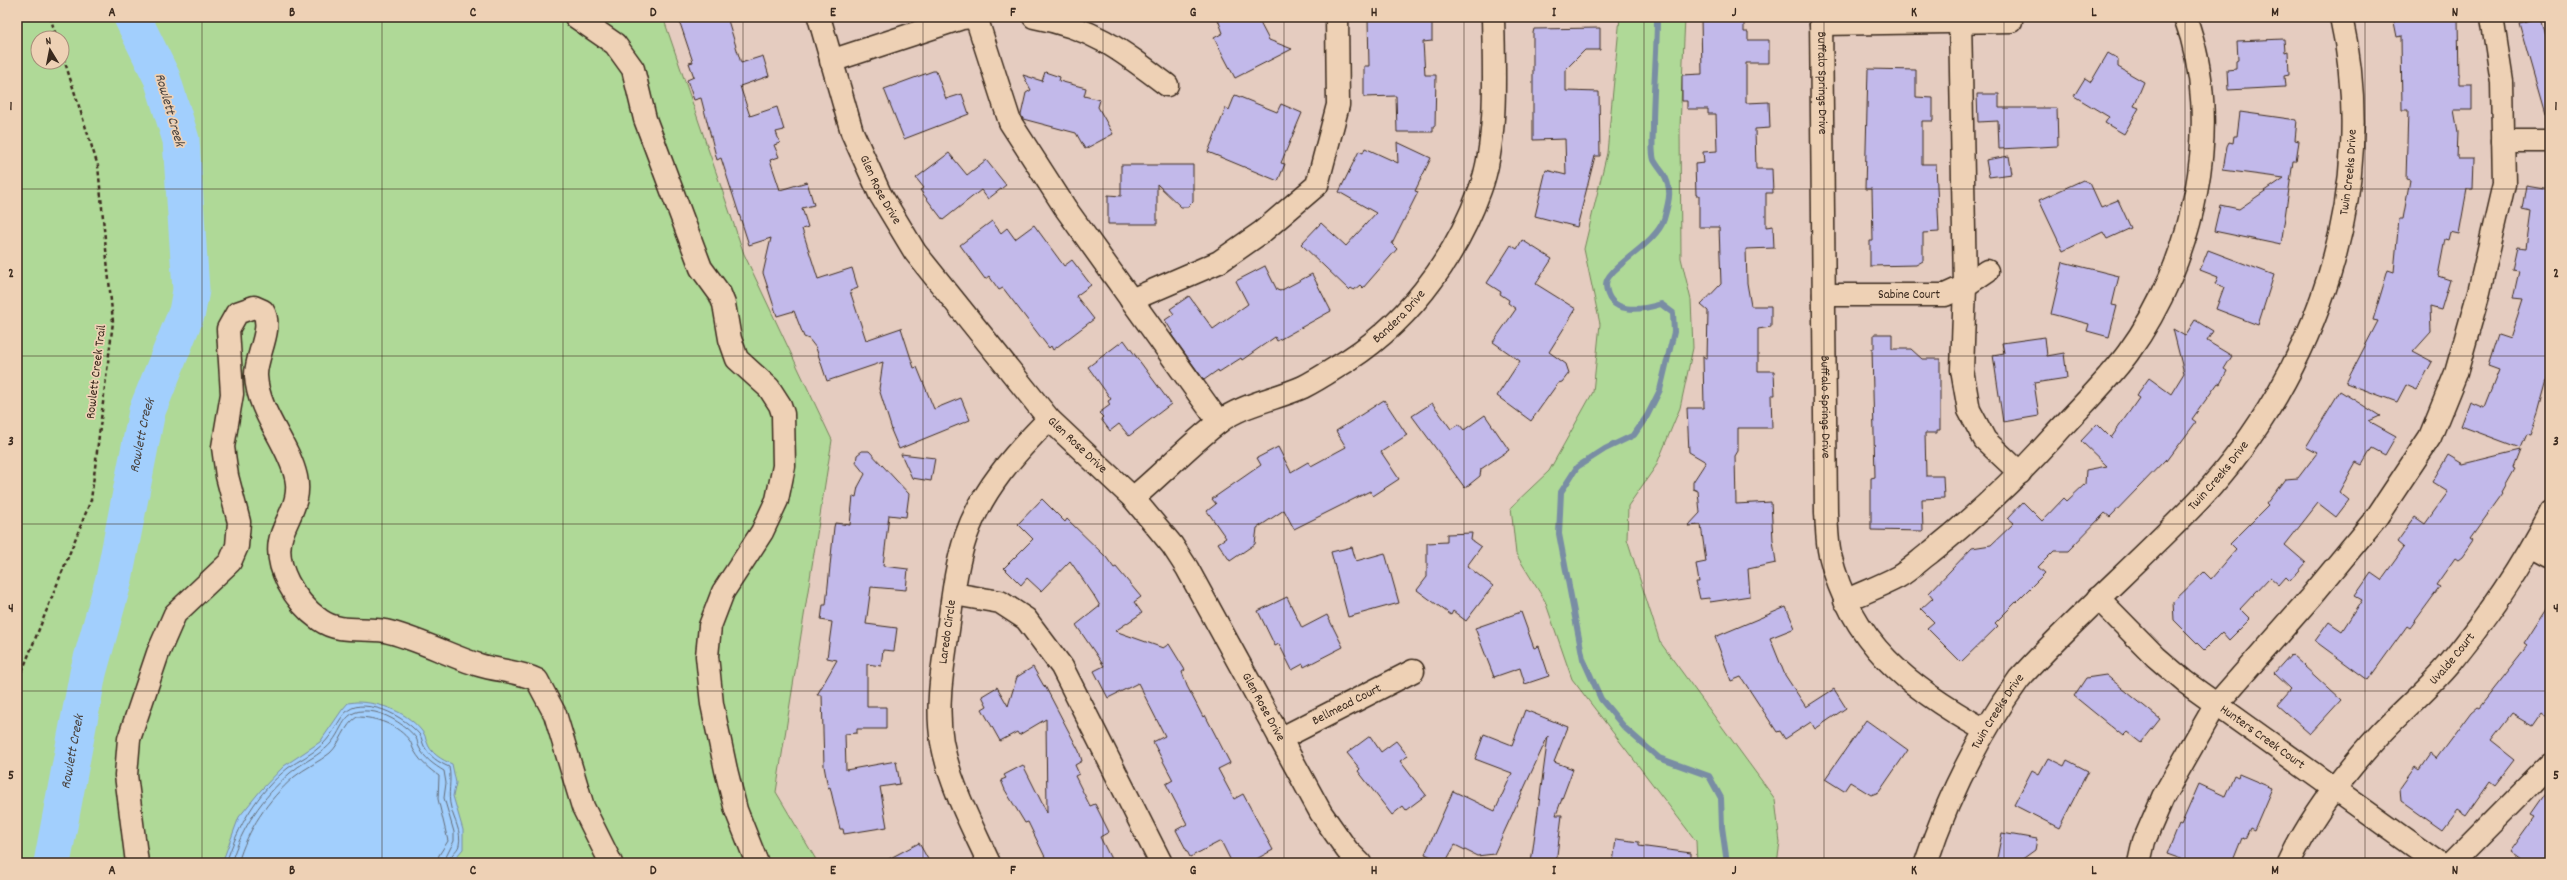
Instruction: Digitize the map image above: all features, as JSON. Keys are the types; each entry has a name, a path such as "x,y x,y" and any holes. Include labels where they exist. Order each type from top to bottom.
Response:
{"street":[{"path":"576,17 615,44 633,69 645,119 701,268 720,294 724,304 730,339 737,359 769,388 780,405 783,414 784,466 777,500 765,526 723,592 710,626 707,656 712,704 726,770 736,810 757,863"},
{"name":"Glen Rose Drive","path":"819,17 852,132 880,194 915,252 1049,419 1133,498 1172,545 1187,568 1321,813 1347,850 1360,863"},
{"path":"831,61 962,18 972,17"},
{"path":"976,17 1010,122 1066,209 1219,422"},
{"path":"1034,17 1072,26 1119,48 1166,85"},
{"path":"1131,300 1219,262 1262,232 1317,185 1338,105 1337,17"},
{"name":"Bandera Drive","path":"1133,498 1219,422 1242,410 1303,387 1371,345 1427,288 1446,262 1481,189 1490,145 1494,66 1493,17"},
{"path":"1844,601 1899,576 1946,540 2020,473 2128,353 2164,291 2183,242 2200,176 2204,106 2195,44 2185,17"},
{"name":"Twin Creeks Drive","path":"1926,863 1950,797 1967,759 2019,679 2098,598 2171,529 2225,470 2278,396 2310,329 2324,294 2336,255 2348,186 2351,81 2341,17"},
{"path":"2139,863 2144,842 2163,797 2215,706 2310,598 2376,518 2430,438 2456,373 2479,292 2504,184 2502,82 2492,17"},
{"path":"1960,19 1965,286 1962,370 1969,410 1985,440 2020,473"},
{"path":"1821,20 1960,19 2011,21"},
{"name":"Buffalo Springs Drive","path":"1821,20 1826,513 1830,554 1844,601 1873,646 1898,673 1952,712 1985,730"},
{"path":"2503,141 2550,140"},
{"name":"Sabine Court","path":"1824,295 1946,295 1965,286 1987,271"},
{"path":"137,863 126,775 128,739 158,653 175,614 230,562 237,546 239,522 226,470 223,447 232,394 228,329 237,313 254,307 262,311 266,319 256,366 257,386 296,479 297,499 282,533 279,548 283,569 297,596 320,620 335,627 389,632 480,665 523,675 537,680 555,714 583,807 611,863"},
{"name":"Laredo Circle","path":"989,863 955,789 942,742 939,697 954,594 966,538 973,520 991,487 1016,453 1049,419"},
{"name":"Uvalde Court","path":"2289,863 2314,819 2381,732 2449,664 2541,551 2550,512"},
{"path":"954,594 1000,602 1026,618 1062,667 1161,863"},
{"name":"Hunters Creek Court","path":"2098,598 2156,657 2215,706 2336,789 2438,863"},
{"name":"Bellmead Court","path":"1280,739 1413,671"},
{"path":"2452,863 2550,764"}],"path":[{"path":"50,17 54,30"},
{"name":"Rowlett Creek Trail","path":"17,684 91,500 113,322 98,166 67,70"}],"green space":[{"path":"17,17 663,17 744,254 832,440 776,792 818,863 17,863"},
{"path":"1620,17 1685,17 1680,127 1681,258 1691,300 1693,348 1680,408 1656,466 1628,506 1627,539 1660,642 1775,799 1780,843 1777,863 1697,863 1696,841 1572,679 1545,601 1516,554 1511,507 1549,471 1593,392 1600,324 1584,249 1607,153"}],"water":[{"path":"365,702 384,706 402,714 418,726 434,753 452,764 456,783 453,796 463,830 463,849 451,863 222,863 239,817 261,790 284,766 320,742 348,703"}],"building":[{"path":"678,17 727,17 741,63 763,56 769,76 740,86 750,116 777,107 784,130 776,132 780,143 774,145 779,157 770,160 780,190 807,182 814,205 802,208 808,227 802,229 818,279 852,268 858,288 850,291 866,340 901,328 914,368 917,367 934,409 961,398 970,420 899,449 891,430 879,389 883,362 827,381 816,348 809,339 804,337 794,311 777,316 763,273 771,238 749,245 721,158 717,160 701,98 694,100 687,80 694,77 689,63 693,62"},
{"path":"1217,17 1257,17 1269,40 1292,49 1235,78 1214,38 1223,33"},
{"path":"1385,17 1432,17 1432,41 1423,42 1425,75 1436,75 1435,126 1433,126 1433,132 1397,132 1396,96 1364,97 1364,66 1369,66 1368,19 1385,19"},
{"path":"1701,17 1744,17 1744,32 1748,32 1748,40 1769,40 1769,63 1746,63 1746,103 1769,102 1770,128 1755,129 1756,169 1772,169 1773,193 1766,193 1766,227 1773,226 1774,248 1746,249 1747,283 1751,306 1771,306 1771,327 1758,329 1758,371 1774,371 1775,395 1771,395 1772,428 1738,428 1738,451 1735,456 1736,504 1771,502 1776,563 1748,569 1750,596 1710,602 1709,598 1700,599 1696,582 1699,582 1696,564 1706,562 1701,525 1688,526 1700,513 1698,491 1693,489 1693,482 1706,462 1689,452 1687,408 1704,408 1703,356 1707,359 1708,311 1701,305 1721,284 1719,227 1699,227 1699,195 1696,195 1695,164 1704,163 1703,152 1717,151 1716,114 1708,114 1708,109 1687,109 1687,101 1682,101 1682,75 1702,74"},
{"path":"2393,17 2458,17 2459,84 2472,84 2472,110 2454,110 2458,132 2457,159 2474,159 2473,189 2467,189 2459,234 2450,232 2448,240 2445,239 2438,276 2450,280 2441,310 2430,307 2431,332 2413,352 2432,362 2417,390 2406,385 2397,402 2346,383 2378,321 2373,320 2388,270 2394,272 2399,219 2403,219 2410,180 2406,179 2408,110 2402,110 2401,36 2397,37"},
{"path":"2541,17 2547,40 2550,40 2550,113 2545,114 2519,23"},
{"path":"1600,28 1600,50 1585,50 1566,69 1566,91 1599,92 1600,156 1595,156 1577,227 1535,216 1546,170 1566,175 1565,139 1533,140 1533,33 1534,29"},
{"path":"2284,39 2285,52 2288,51 2289,75 2284,76 2285,87 2228,90 2227,70 2236,69 2236,61 2238,60 2237,41"},
{"path":"2108,53 2118,59 2118,67 2144,82 2134,106 2139,108 2124,134 2105,123 2109,117 2074,96 2085,78 2091,82"},
{"path":"1868,69 1916,70 1916,97 1933,98 1933,121 1922,121 1922,164 1936,164 1939,232 1923,233 1923,261 1916,265 1870,266 1870,241 1873,241 1872,189 1865,189"},
{"path":"936,71 946,99 962,94 969,114 904,139 884,89"},
{"path":"1045,72 1060,77 1059,81 1086,88 1084,96 1100,100 1098,107 1113,134 1085,149 1076,133 1023,119 1021,115 1026,93 1031,90 1023,75 1042,81"},
{"path":"1977,94 1999,94 1999,108 2057,108 2058,146 1999,149 1998,121 1978,122"},
{"path":"1235,95 1277,112 1281,104 1302,113 1281,163 1285,164 1278,181 1208,152 1226,108 1229,110"},
{"path":"2240,112 2297,120 2295,140 2299,141 2296,161 2293,161 2281,245 2214,231 2220,205 2239,209 2284,178 2223,170 2227,146 2229,142 2233,143 2234,136 2237,136"},
{"path":"1397,142 1431,158 1415,191 1418,192 1392,244 1397,249 1363,288 1360,285 1354,290 1351,288 1349,290 1301,244 1321,223 1346,246 1376,213 1339,192 1359,151 1363,153 1365,148 1398,163"},
{"path":"949,153 967,175 986,160 1006,185 988,199 981,190 943,220 920,190 924,188 916,178"},
{"path":"2009,156 2012,174 1989,177 1986,160"},
{"path":"1121,165 1193,165 1193,202 1188,207 1181,207 1157,184 1157,224 1108,224 1108,195 1121,196"},
{"path":"2083,180 2090,183 2101,207 2118,200 2131,228 2107,239 2103,232 2063,251 2039,200"},
{"path":"2526,185 2550,189 2550,369 2538,413 2530,435 2526,434 2520,448 2461,426 2470,402 2484,408 2499,370 2488,366 2498,335 2510,339 2523,299 2513,298 2519,271 2512,270 2517,247 2526,248 2531,211 2522,209"},
{"path":"992,221 1001,233 1007,228 1015,239 1034,225 1064,266 1072,260 1091,285 1076,296 1094,319 1053,350 1051,346 1049,348 1003,288 999,290 989,276 985,279 960,245"},
{"path":"1522,240 1552,259 1536,284 1576,309 1549,352 1566,364 1569,373 1562,382 1558,383 1531,421 1497,396 1520,361 1493,342 1516,309 1508,303 1509,300 1500,294 1501,292 1487,283 1511,245 1517,249"},
{"path":"2208,250 2274,275 2258,325 2216,309 2224,287 2215,284 2218,277 2200,270"},
{"path":"2063,262 2119,276 2112,305 2117,306 2109,337 2087,331 2089,324 2051,314"},
{"path":"1265,266 1277,290 1280,291 1312,274 1331,311 1277,341 1275,337 1242,360 1241,358 1219,372 1218,370 1204,380 1171,334 1173,333 1165,320 1174,314 1170,309 1189,296 1213,329 1248,304 1236,281"},
{"path":"2195,320 2213,331 2207,341 2232,356 2224,369 2227,371 2220,384 2218,383 2192,419 2196,422 2167,461 2166,459 2110,517 2105,513 2068,551 2054,551 2038,567 2045,573 1995,623 1998,626 1961,662 1927,628 1934,622 1921,609 1933,598 1929,593 1972,548 1991,545 2014,523 2008,518 2023,502 2042,521 2064,498 2067,501 2085,484 2086,470 2107,466 2081,441 2097,424 2111,438 2139,398 2136,396 2149,378 2171,394 2184,373 2173,329 2185,336"},
{"path":"1874,334 1892,334 1892,349 1911,349 1922,359 1940,359 1940,430 1937,430 1937,433 1925,433 1926,476 1943,476 1944,498 1922,499 1923,531 1871,530 1871,478 1875,477 1872,349 1874,349"},
{"path":"2045,337 2047,356 2064,353 2067,378 2034,383 2039,416 2003,422 1993,355 2004,353 2002,343"},
{"path":"1124,340 1171,404 1129,436 1119,424 1110,431 1101,419 1103,417 1099,413 1110,405 1108,401 1111,399 1088,367"},
{"path":"2340,391 2380,416 2369,421 2396,436 2385,455 2372,448 2362,465 2356,462 2339,492 2349,500 2336,517 2318,503 2285,545 2306,563 2290,581 2286,577 2279,585 2270,577 2240,609 2250,619 2229,640 2222,632 2204,650 2174,620 2173,602 2204,572 2211,579 2236,550 2230,544 2268,506 2266,504 2285,479 2298,478 2317,453 2306,447"},
{"path":"1384,400 1407,435 1381,452 1399,479 1373,496 1370,491 1294,529 1284,510 1257,528 1255,544 1230,561 1218,543 1226,538 1207,511 1216,504 1212,499 1261,465 1257,458 1278,447 1291,472 1308,462 1311,466 1346,447 1336,431"},
{"path":"1432,403 1451,429 1459,424 1464,430 1485,415 1509,450 1481,469 1480,476 1465,488 1412,416"},
{"path":"2520,450 2513,468 2515,469 2502,492 2503,493 2470,539 2473,541 2462,557 2458,560 2455,558 2436,585 2440,587 2410,628 2407,626 2368,680 2315,641 2329,622 2342,631 2362,600 2355,596 2371,573 2381,580 2404,548 2397,542 2415,517 2425,524 2448,492 2432,482 2448,455 2463,464"},
{"path":"862,451 869,451 909,494 906,517 889,515 883,566 908,569 906,590 871,587 866,624 897,628 894,651 883,650 881,666 867,664 867,707 886,707 886,729 857,729 857,733 845,734 846,770 896,761 900,784 880,787 887,827 844,834 843,829 840,829 830,787 828,788 824,766 822,695 817,695 837,660 827,658 832,622 821,620 823,605 826,605 834,527 835,523 850,525 853,496 856,497 858,487 865,474 856,463 857,455"},
{"path":"901,454 935,458 931,481 912,478"},
{"path":"1042,499 1065,522 1067,519 1106,557 1114,568 1116,567 1141,597 1134,602 1142,613 1115,631 1163,648 1169,644 1185,670 1182,672 1187,686 1203,717 1205,715 1230,763 1218,769 1234,799 1243,794 1273,850 1249,863 1232,863 1221,841 1190,857 1176,830 1187,824 1166,784 1173,780 1153,742 1165,736 1138,683 1108,698 1094,671 1104,666 1076,625 1100,606 1093,594 1070,561 1041,591 1027,578 1021,585 1004,568 1033,539 1018,524"},
{"path":"1472,533 1471,540 1481,547 1467,566 1493,586 1466,621 1453,611 1451,615 1417,590 1427,577 1427,543 1447,542 1447,534"},
{"path":"1352,547 1356,561 1385,553 1399,603 1348,617 1331,552"},
{"path":"1287,597 1302,628 1327,615 1343,647 1304,667 1303,664 1292,670 1279,644 1275,646 1258,611"},
{"path":"2550,605 2550,720 2541,713 2532,726 2512,714 2491,741 2515,760 2495,786 2490,782 2466,816 2457,810 2442,830 2401,801 2400,788 2415,767 2419,770 2430,754 2436,759 2471,712 2477,707 2479,708 2528,646 2525,644"},
{"path":"1786,607 1795,628 1770,638 1785,675 1806,707 1834,689 1846,708 1815,729 1811,722 1785,739 1780,731 1777,732 1741,677 1731,681 1715,637"},
{"path":"1521,612 1534,648 1539,646 1549,676 1525,684 1520,668 1494,677 1475,628"},
{"path":"2291,654 2341,700 2310,734 2277,705 2291,689 2274,673"},
{"path":"1033,667 1045,688 1045,686 1079,751 1082,761 1075,765 1079,774 1075,776 1090,806 1095,804 1109,832 1100,837 1113,863 1048,863 1028,822 1025,823 1005,790 1001,780 1006,778 1004,775 1023,765 1047,813 1046,719 1019,735 1017,732 1000,741 982,709 987,706 982,696 997,687 1008,706 1017,677"},
{"path":"2106,675 2160,719 2141,743 2127,732 2123,736 2074,696 2086,678"},
{"path":"1525,710 1568,727 1554,762 1573,769 1556,815 1562,815 1556,863 1531,863 1548,736 1494,854 1477,856 1455,845 1445,863 1425,854 1453,791 1495,811 1512,773 1475,759 1484,734 1512,745"},
{"path":"1866,720 1908,750 1879,792 1871,795 1850,782 1844,791 1825,779"},
{"path":"1370,736 1381,752 1396,741 1408,756 1400,761 1426,795 1406,810 1403,806 1392,815 1358,771 1360,769 1347,753"},
{"path":"2048,758 2064,766 2067,760 2088,771 2059,828 2014,805 2032,770 2039,774"},
{"path":"2239,774 2272,788 2254,830 2250,828 2245,839 2242,838 2232,863 2185,863 2184,860 2167,854 2179,824 2181,825 2199,784 2225,796 2234,775 2238,777"},
{"path":"2550,787 2550,863 2524,863 2509,852 2535,816 2531,814"},
{"path":"2002,833 2037,839 2035,850 2017,863 1996,863"},
{"path":"1616,839 1639,842 1639,846 1691,853 1691,863 1613,863"},
{"path":"919,843 930,863 881,863"}],"waterway":[{"name":"Rowlett Creek","path":"52,863 88,673 114,579 147,411 187,312 191,290 181,140 162,78 132,17"},
{"path":"1657,17 1652,143 1654,160 1663,173 1668,184 1669,201 1664,219 1659,229 1642,247 1614,271 1608,278 1606,285 1608,295 1613,302 1619,306 1636,309 1661,304 1673,313 1674,332 1660,390 1647,416 1634,435 1605,449 1577,467 1561,492 1559,534 1583,659 1601,699 1625,728 1659,758 1709,776 1721,798 1722,827 1727,863"}]}
